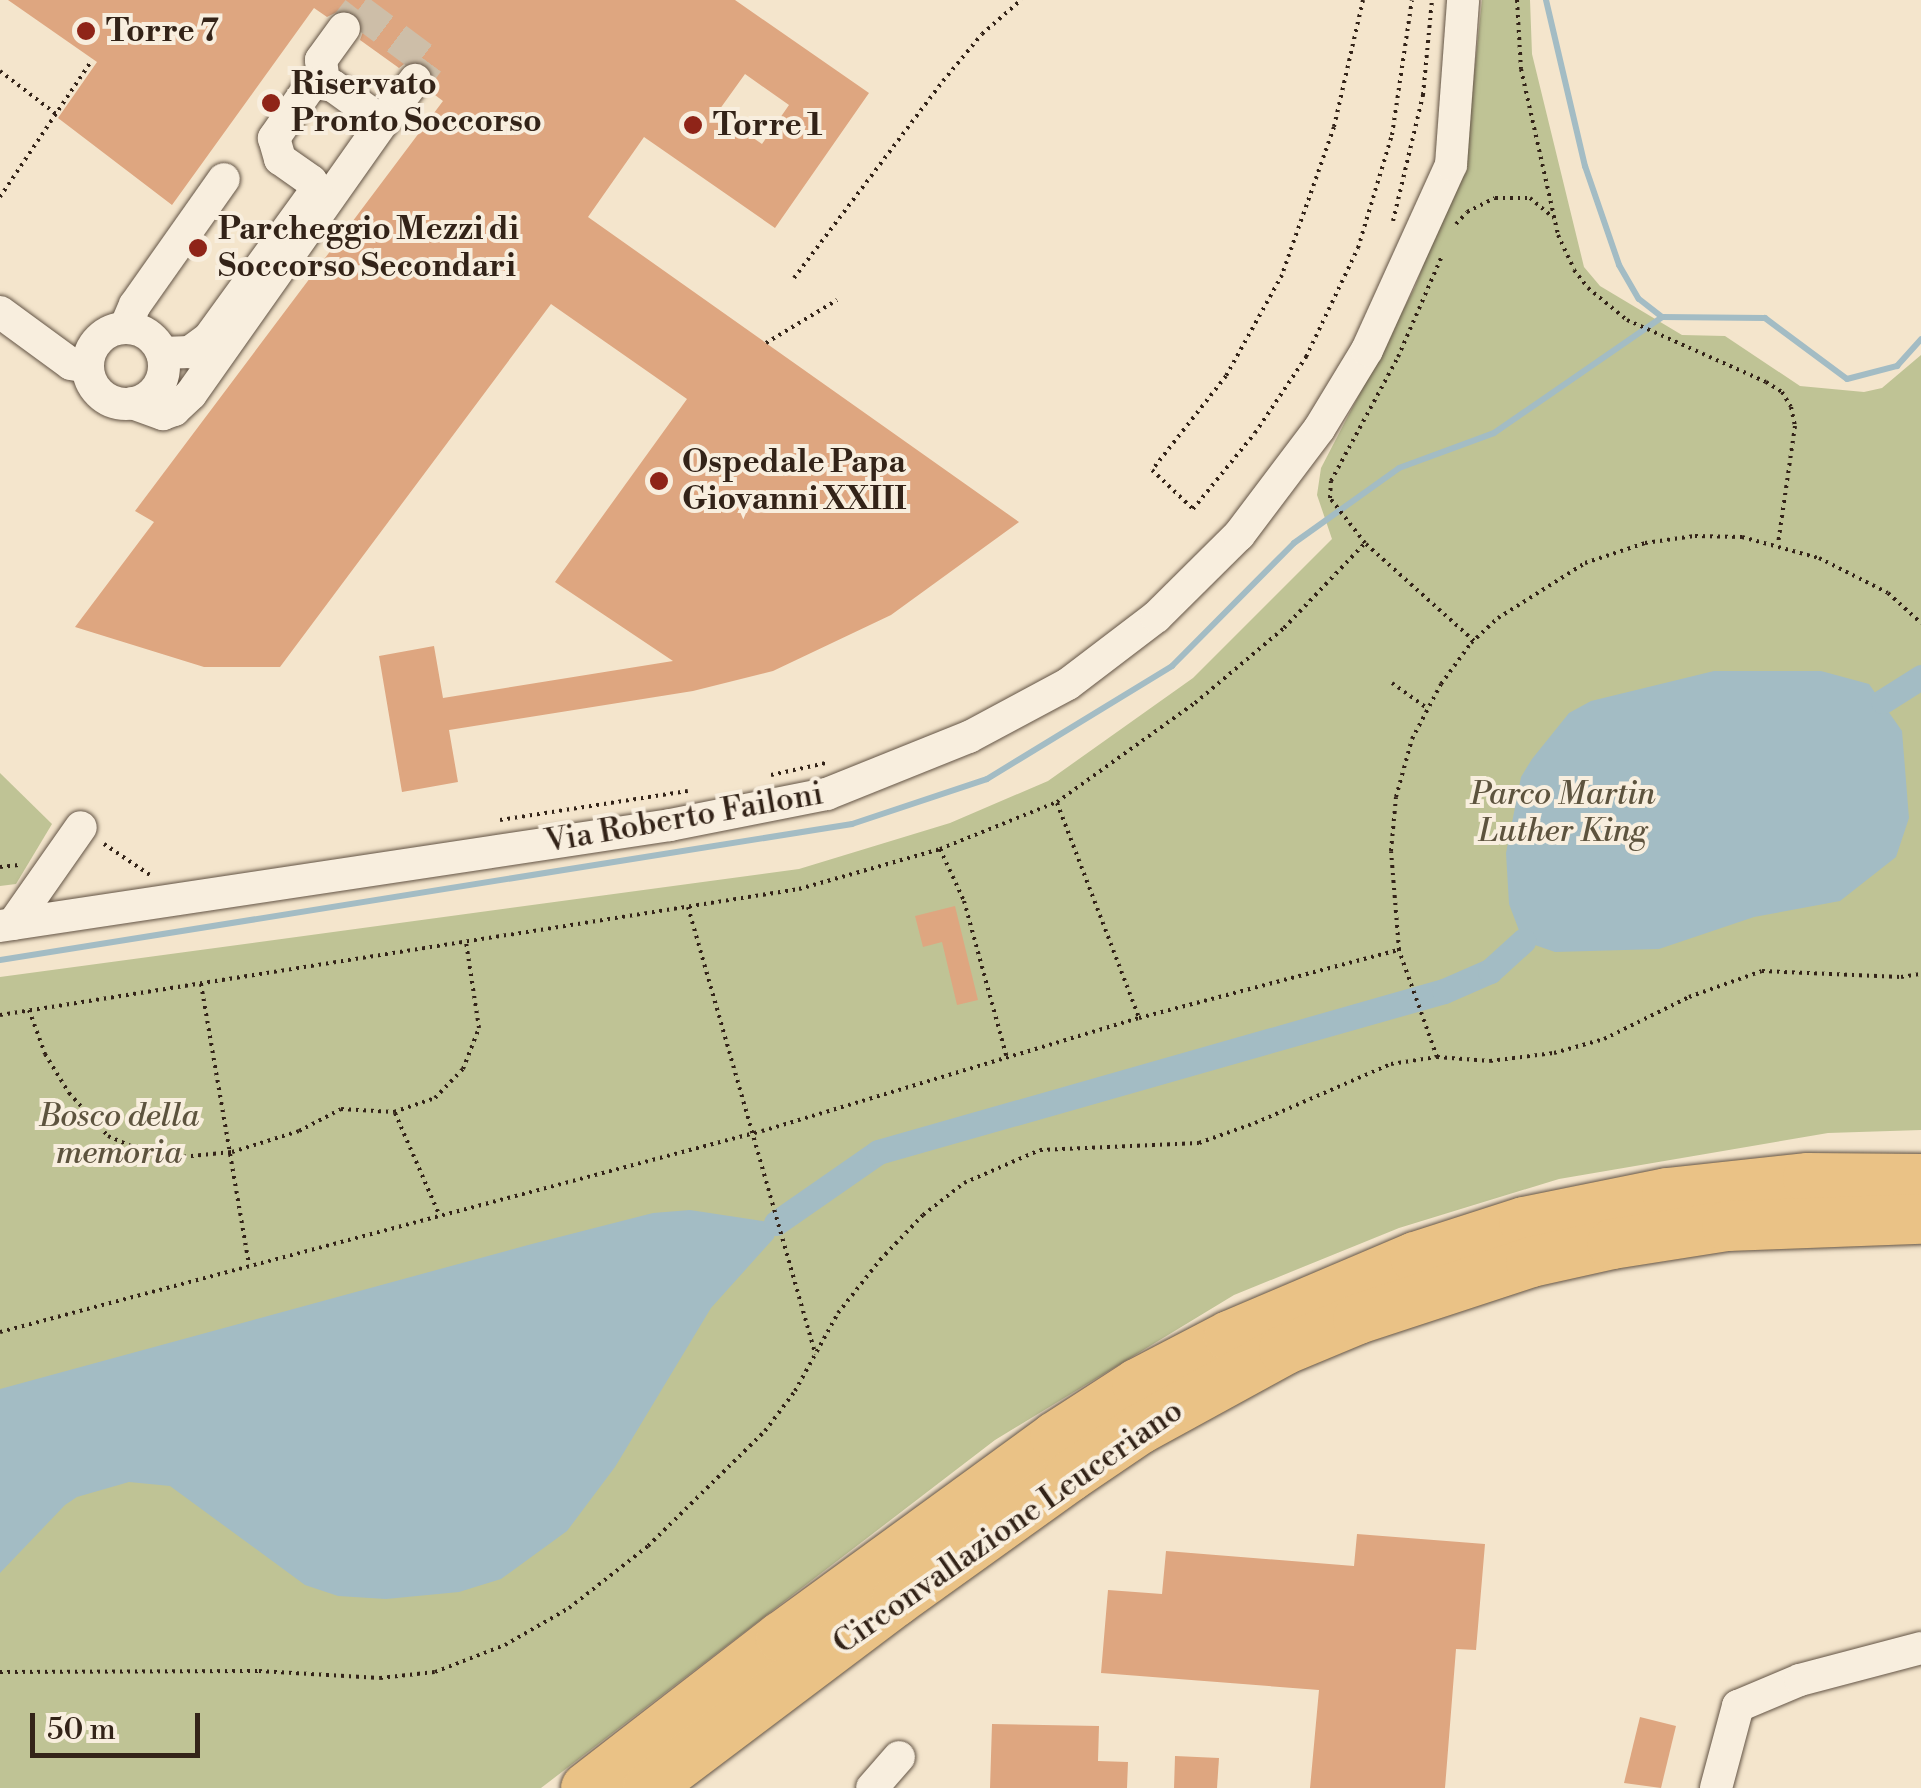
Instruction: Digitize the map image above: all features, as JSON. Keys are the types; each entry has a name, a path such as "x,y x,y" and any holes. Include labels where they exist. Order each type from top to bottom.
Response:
{"highway":[{"path":"1524,1222 1585,1190 1808,1156 1921,1150"},
{"path":"1524,1222 1667,1193 1808,1178 1921,1179"},
{"name":"Circonvallazione Leuceriano","path":"599,1785 896,1601 1140,1429 1284,1350 1358,1319 1531,1262 1727,1226 1921,1219"},
{"name":"Circonvallazione Leuceriano","path":"599,1785 998,1478 1136,1384 1229,1336 1415,1257 1524,1222"},
{"path":"1070,1477 1127,1461 1218,1409 1358,1351 1562,1285 1766,1252 1921,1252"}],"street":[{"name":"Via Roberto Failoni","path":"6,925 670,825 827,794 968,737 1068,684 1156,617 1239,536 1323,430 1367,350 1452,165 1463,0"},
{"path":"344,28 321,60 324,82 383,122"},
{"path":"132,403 158,385 162,353 147,334 124,328 113,330 94,344 88,367 96,390 106,398 162,414 174,410 191,394 415,80"},
{"path":"162,353 190,352 210,338 312,196 316,188 280,159 274,138 308,89 324,82"},
{"path":"124,328 135,305 224,179"},
{"path":"0,312 71,364 88,367"},
{"path":"6,925 52,868 88,837"},
{"path":"1716,1788 1738,1706 1800,1680 1921,1648"},
{"path":"872,1788 899,1757"}],"path":[{"path":"794,278 943,80 982,34 1022,0"},
{"path":"1363,0 1329,144 1282,274 1226,376 1152,470 1193,510 1244,449 1306,357 1358,248 1392,134 1412,0"},
{"path":"1391,229 1424,95 1432,0"},
{"path":"1517,0 1521,69 1554,218 1574,270 1627,320 1782,392 1795,426 1778,544"},
{"path":"0,198 90,63"},
{"path":"0,72 56,114"},
{"path":"1450,237 1467,212 1495,198 1530,198 1554,218"},
{"path":"1445,250 1398,357 1323,430 1330,498 1350,528 1474,641"},
{"path":"766,343 837,300"},
{"path":"1437,1057 1399,950 1391,850 1396,796 1412,740 1474,641 1510,609 1569,572 1645,543 1696,536 1742,537 1778,544 1855,574 1888,594 1921,623"},
{"path":"0,1014 799,889 940,849 1056,802 1195,703 1284,628 1365,543"},
{"path":"1392,683 1428,709"},
{"path":"770,775 842,759"},
{"path":"491,822 698,790"},
{"path":"1056,802 1139,1018"},
{"path":"88,837 150,875"},
{"path":"940,849 964,901 1007,1058"},
{"path":"0,868 40,861 52,868"},
{"path":"688,907 815,1354"},
{"path":"29,1010 45,1054 69,1093 108,1136 162,1159 232,1152 299,1130 341,1109 394,1112 435,1098 463,1069 479,1028 466,942"},
{"path":"0,1332 754,1134 1139,1018 1399,950"},
{"path":"0,1672 259,1671 380,1678 435,1672 505,1646 569,1608 648,1546 765,1431 838,1313 880,1260 923,1215 964,1183 1040,1150 1199,1143 1255,1124 1391,1064 1437,1057 1490,1060 1554,1054 1604,1039 1690,997 1762,971 1902,977 1921,974"},
{"path":"201,983 249,1265"},
{"path":"394,1112 439,1214"}],"green space":[{"name":"Parco Martin Luther King","path":"1482,0 1530,0 1532,54 1584,267 1600,286 1682,335 1725,336 1800,386 1864,392 1882,388 1921,355 1921,1130 1828,1133 1559,1179 1399,1228 1234,1295 995,1440 541,1788 0,1788 0,977 799,869 950,823 1048,781 1193,678 1332,539 1317,495 1321,468 1415,287 1466,149"},
{"path":"0,773 52,824 16,884 0,886"}],"water":[{"path":"1714,671 1821,671 1869,684 1902,731 1909,818 1896,857 1840,901 1754,917 1659,949 1555,952 1523,941 1509,904 1506,853 1521,777 1532,759 1569,713 1591,701"},
{"path":"690,1210 776,1223 774,1238 711,1308 615,1467 567,1531 501,1579 459,1592 386,1599 338,1596 305,1585 170,1486 129,1482 77,1497 65,1505 0,1573 0,1389 528,1245 653,1213"}],"building":[{"path":"8,0 735,0 869,93 775,228 644,137 588,217 1019,522 891,615 773,671 693,691 449,730 458,782 402,792 379,656 434,646 443,698 673,661 555,582 687,399 551,304 280,667 204,667 75,627 154,522 135,511 443,101 431,92 434,73 426,64 408,61 399,68 360,40 364,29 356,12 345,8 327,17 314,8 172,205 58,118 97,62","holes":["745,74 789,105 762,144 717,113"]},
{"path":"955,906 978,1000 957,1005 942,942 923,947 915,916"},
{"path":"1357,1534 1485,1544 1476,1650 1456,1649 1445,1788 1310,1788 1319,1690 1101,1673 1108,1590 1162,1594 1166,1551 1354,1566"},
{"path":"1640,1717 1676,1726 1661,1788 1624,1783"},
{"path":"992,1724 1099,1726 1098,1761 1128,1762 1127,1788 990,1788"},
{"path":"1175,1756 1219,1758 1217,1788 1174,1788"}],"waterway":[{"path":"1546,0 1585,166 1619,265 1639,299 1662,317 1765,318 1847,379 1897,366 1921,339"},
{"path":"0,960 852,824 987,779 1172,666 1294,543 1399,468 1494,433 1662,317"},
{"path":"1883,701 1921,677"},
{"path":"776,1223 878,1152 1444,991 1490,971 1523,941"}],"tunnel":[{"path":"344,28 358,10 428,62 415,80"}],"place":[{"name":"Torre 7","path":"86,31"},
{"name":"Riservato Pronto Soccorso","path":"271,103"},
{"name":"Torre 1","path":"693,125"},
{"name":"Parcheggio Mezzi di Soccorso Secondari","path":"198,248"},
{"name":"Ospedale Papa Giovanni XXIII","path":"659,481"}],"park label":[{"name":"Bosco della memoria","path":"119,1136"}]}
